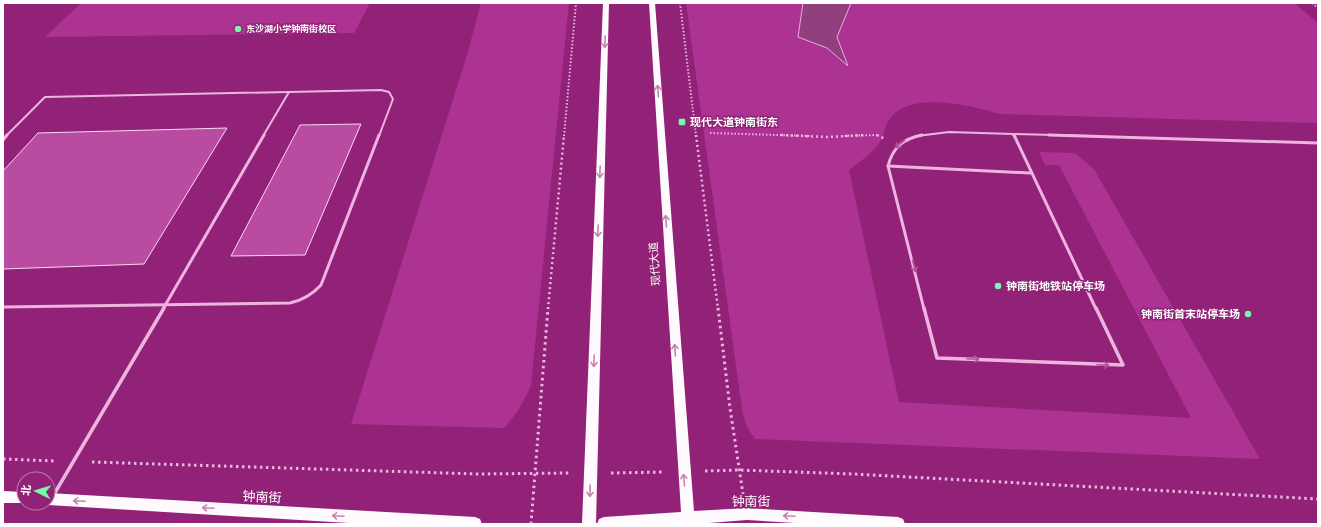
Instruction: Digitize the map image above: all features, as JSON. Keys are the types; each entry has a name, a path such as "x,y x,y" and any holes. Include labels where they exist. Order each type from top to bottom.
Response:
{"main road":[{"path":"590,524 590,473 606,3"},
{"name":"现代大道","path":"652,3 688,522"},
{"path":"3,497 16,498"},
{"name":"钟南街","path":"56,499 475,524"},
{"name":"钟南街","path":"604,524 688,522 747,514 898,524"}],"lane":[{"path":"3,140 45,97 381,90 388,91 392,94 393,99 321,285 315,292 304,300 290,303 3,307"},
{"path":"56,490 74,462 288,92"},
{"path":"1013,134 1122,366 937,358 888,166 891,154 898,145 906,140 937,132 1013,134 1318,143"},
{"path":"888,166 1030,173"}],"path":[{"path":"531,524 534,473 576,3"},
{"path":"680,3 738,470 747,514"},
{"path":"1312,3 1318,8"},
{"path":"710,133 827,137 876,135 898,145"},
{"path":"3,459 478,474 738,470 853,474 1318,499"}],"shaded area":[{"path":"81,3 370,3 354,33 45,37"},
{"path":"481,3 569,3 531,385 526,397 504,428 351,424 467,55"},
{"path":"686,3 1294,3 1318,23 1318,123 1000,114 961,105 931,102 904,107 894,114 888,121 881,140 873,151 849,170 899,402 1191,418 1059,165 1045,165 1039,152 1075,153 1094,169 1260,459 755,439 748,429 743,416"},
{"path":"803,3 851,3 837,37 848,66 827,48 798,37"}],"building":[{"path":"361,124 305,255 231,256 300,125"},
{"path":"227,128 144,264 3,269 3,171 38,133"}],"place":[{"name":"东沙湖小学钟南街校区","path":"238,29"},
{"name":"现代大道钟南街东","path":"682,122"},
{"name":"钟南街地铁站停车场","path":"998,286"},
{"name":"钟南街首末站停车场","path":"1248,314"}]}
